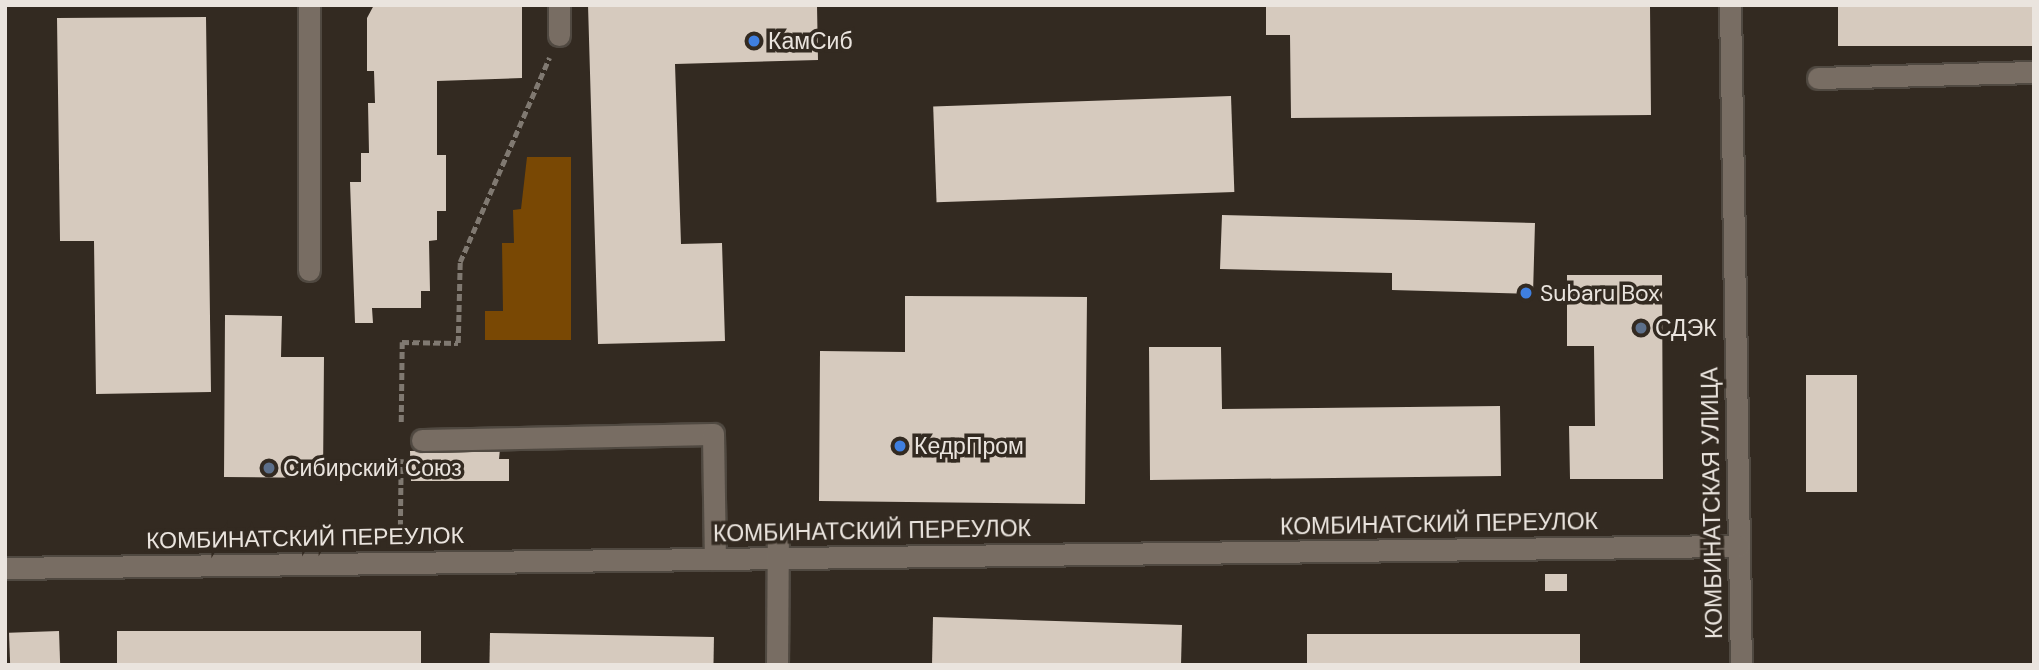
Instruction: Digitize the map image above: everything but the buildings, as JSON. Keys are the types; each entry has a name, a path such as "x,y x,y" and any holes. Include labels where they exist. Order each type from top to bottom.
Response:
{"street":[{"path":"309,5 309,270"},
{"path":"559,5 559,35"},
{"name":"КОМБИНАТСКАЯ УЛИЦА","path":"1730,5 1741,665"},
{"path":"1818,78 2034,72"},
{"path":"422,440 713,434 716,559"},
{"path":"777,665 778,536"},
{"name":"КОМБИНАТСКИЙ ПЕРЕУЛОК","path":"5,568 1739,546"}],"path":[{"path":"401,425 402,342 458,343 460,261 559,35"},
{"path":"400,563 401,453"}],"shaded area":[{"path":"527,157 571,157 571,340 485,340 485,311 503,311 502,243 514,243 513,210 521,209"}],"place":[{"name":"КамСиб","path":"754,41"},
{"name":"Subaru Box","path":"1526,293"},
{"name":"СДЭК","path":"1641,328"},
{"name":"КедрПром","path":"900,446"},
{"name":"Сибирский Союз","path":"269,468"}]}
